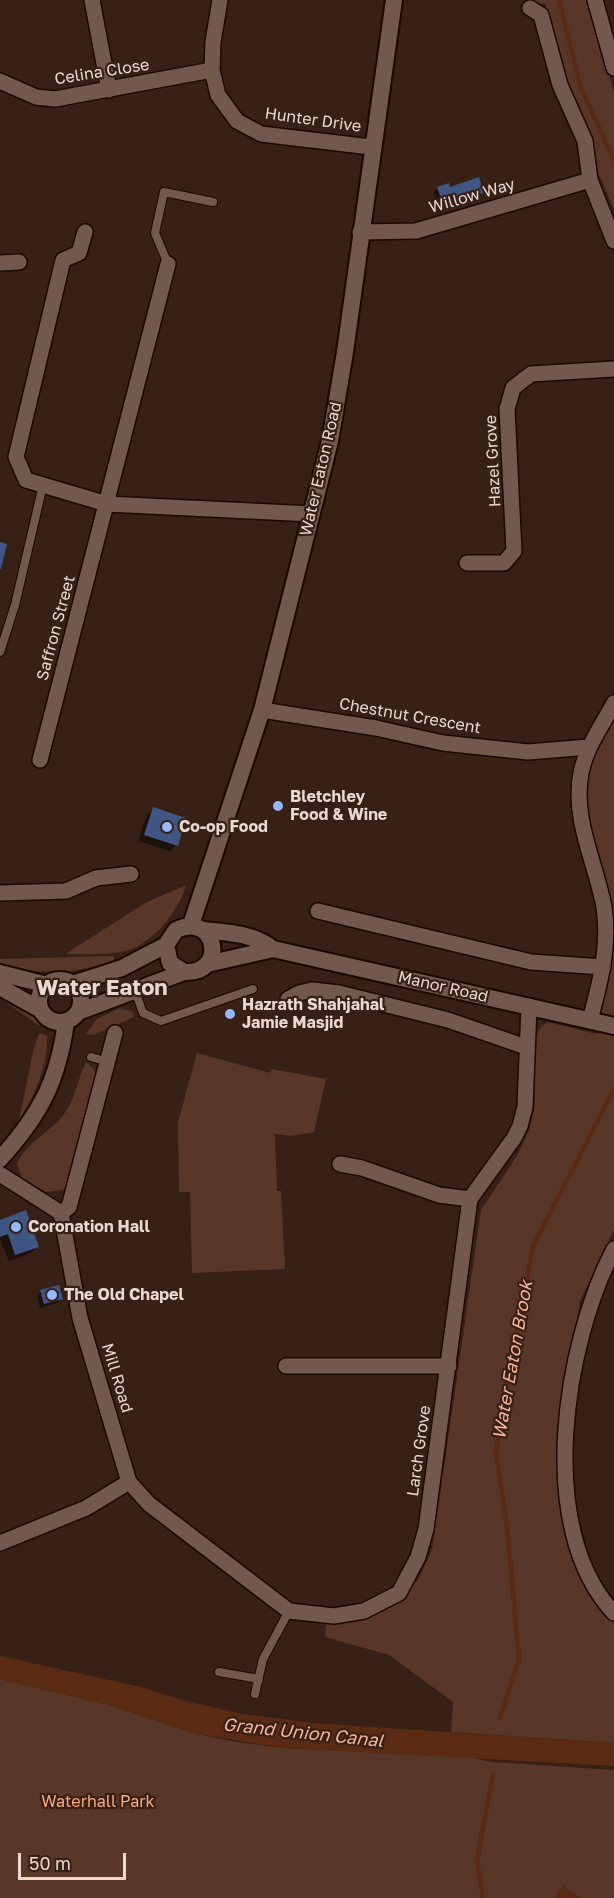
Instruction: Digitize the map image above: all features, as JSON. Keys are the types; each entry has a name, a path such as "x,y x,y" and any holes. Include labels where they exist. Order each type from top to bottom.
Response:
{"street":[{"path":"92,0 109,90"},
{"name":"Hunter Drive","path":"220,0 213,42 212,70 218,95 237,121 261,134 371,147"},
{"name":"Water Eaton Road","path":"197,928 262,710 312,514 338,398 371,147 394,0"},
{"path":"596,0 614,68"},
{"path":"530,8 542,15 560,86 585,141 590,180 614,241"},
{"name":"Celina Close","path":"0,81 36,97 55,99 212,70"},
{"name":"Willow Way","path":"360,232 416,231 590,180"},
{"path":"85,232 79,253 63,260 16,457 26,480 107,504 312,514"},
{"path":"0,263 19,262"},
{"name":"Saffron Street","path":"40,760 168,264"},
{"name":"Hazel Grove","path":"467,564 504,563 514,551 507,409 513,388 531,374 614,369"},
{"path":"590,1020 603,968 606,942 604,908 584,830 579,800 581,770 589,747 614,703"},
{"name":"Chestnut Crescent","path":"262,710 376,728 443,743 528,752 589,747"},
{"path":"0,893 66,891 96,878 131,874"},
{"path":"318,911 531,962 603,968"},
{"path":"0,987 41,1010 48,1019 72,1017 184,972 200,970 207,964 213,947 208,935 197,928 176,930 166,945 122,968 72,984 59,980 47,985 40,995 41,1010"},
{"name":"Manor Road","path":"197,928 246,936 258,939 273,949 614,1026"},
{"path":"166,945 170,963 184,972"},
{"name":"Manor Road","path":"207,964 273,949"},
{"path":"0,973 47,985"},
{"path":"0,1159 25,1130 47,1097 72,1017 81,1000 72,984"},
{"path":"288,999 312,990 339,993 448,1020 526,1047"},
{"name":"Larch Grove","path":"289,1611 334,1616 364,1611 399,1593 418,1557 426,1529 470,1199 514,1138 520,1125 525,1107 529,1006"},
{"path":"0,1174 61,1213 69,1207 115,1033"},
{"path":"340,1164 362,1168 439,1195 470,1199"},
{"name":"Mill Road","path":"61,1213 81,1318 129,1482"},
{"path":"612,1607 589,1576 572,1535 566,1500 565,1442 572,1383 588,1311 613,1255"},
{"path":"286,1366 449,1366"},
{"path":"0,1543 86,1508 129,1482 149,1504 289,1611"}],"lane":[{"path":"168,264 155,233 164,192 213,202"},
{"path":"0,652 15,605 43,485"},
{"path":"135,991 143,1012 160,1021 253,989"},
{"path":"91,1057 108,1062"},
{"path":"255,1694 263,1659 289,1611"},
{"path":"219,1672 259,1678"}],"green space":[{"path":"528,0 589,0 614,92 614,209 600,177 592,170 580,117 558,58 545,3 529,6"},
{"path":"614,716 614,1230 580,1301 559,1444 564,1522 587,1582 614,1624 614,1743 451,1732 453,1702 389,1655 325,1637 326,1624 371,1617 418,1580 432,1550 481,1210 517,1156 530,1128 535,1103 535,1039 540,1028 547,1022 597,1034 613,943 612,923 589,831 586,794 591,760"},
{"path":"186,885 177,906 162,926 133,949 101,954 65,954 147,902"},
{"path":"114,956 114,961 71,971 44,972 0,966 0,959"},
{"path":"0,991 38,1017 42,1025 38,1025 0,998"},
{"path":"120,1008 133,1012 134,1017 93,1035 86,1034 97,1019"},
{"path":"39,1033 47,1036 46,1057 35,1091 19,1120 33,1052"},
{"path":"197,1053 270,1073 272,1069 326,1079 314,1132 291,1136 275,1134 277,1191 281,1191 285,1269 192,1273 190,1192 179,1192 178,1122"},
{"path":"86,1062 93,1068 96,1075 70,1181 63,1190 46,1192 22,1178 17,1164 25,1150 62,1117 73,1097"},
{"name":"Waterhall Park","path":"0,1679 106,1704 197,1734 237,1742 284,1748 469,1757 492,1762 614,1770 614,1898 0,1898"}],"water":[{"name":"Grand Union Canal","path":"0,1656 141,1687 182,1700 243,1714 313,1723 614,1743 614,1766 284,1748 197,1734 106,1704 0,1679"},
{"path":"563,1885 581,1898 554,1898"}],"building":[{"path":"479,177 484,193 454,203 453,200 443,204 437,187 449,183 450,187"},
{"path":"0,542 7,544 1,569 0,569"},
{"path":"153,807 186,818 178,846 144,835"},
{"name":"Coronation Hall","path":"26,1210 39,1247 15,1255 8,1234 0,1237 0,1220"},
{"name":"The Old Chapel","path":"59,1285 63,1299 44,1304 40,1290"}],"waterway":[{"name":"Water Eaton Brook","path":"559,0 581,88 614,160"},
{"name":"Water Eaton Brook","path":"500,1718 519,1659 507,1525 496,1454 503,1404 533,1246 614,1089"},
{"name":"Water Eaton Brook","path":"483,1898 477,1860 493,1774"}],"place":[{"name":"Bletchley Food & Wine","path":"278,806"},
{"name":"Co-op Food","path":"167,827"},
{"name":"Hazrath Shahjahal Jamie Masjid","path":"230,1014"},
{"name":"Coronation Hall","path":"16,1227"},
{"name":"The Old Chapel","path":"52,1295"}],"district":[{"name":"Water Eaton","path":"102,988"}]}
